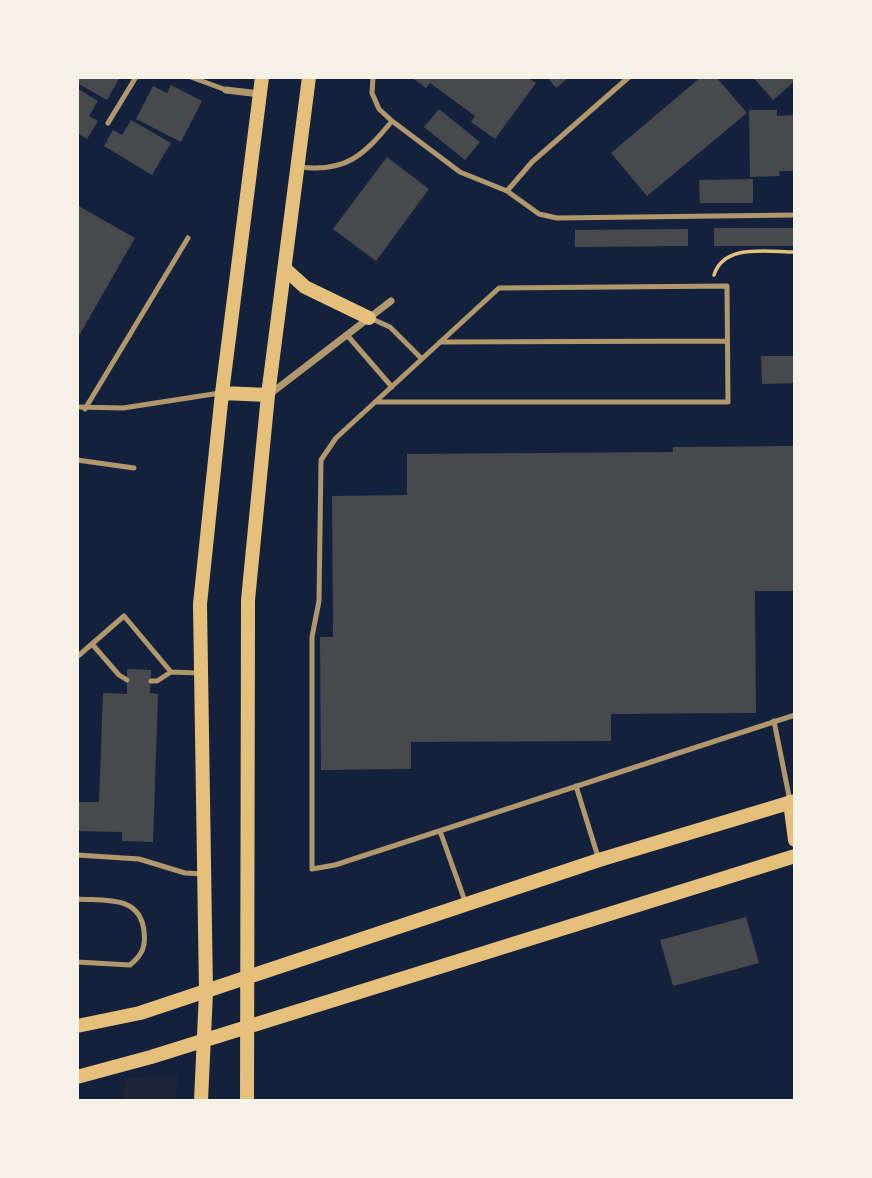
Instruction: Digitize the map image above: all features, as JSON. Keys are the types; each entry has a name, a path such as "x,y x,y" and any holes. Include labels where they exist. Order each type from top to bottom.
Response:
{"main road":[{"path":"201,1101 206,992 200,604 222,393 262,77"},
{"path":"247,1101 248,600 268,396 309,77"},
{"path":"285,269 305,287 369,318"},
{"path":"222,393 268,396"},
{"path":"77,1026 140,1013 599,860 793,802 795,841"},
{"path":"77,1077 795,856"}],"street":[{"path":"226,90 260,94"},
{"path":"268,396 391,301"}],"lane":[{"path":"108,123 136,77"},
{"path":"191,77 226,90"},
{"path":"373,77 372,93 379,108 392,121 460,172 508,191 539,214 557,218 795,215"},
{"path":"508,191 532,162 629,77"},
{"path":"299,167 319,169 350,161 366,152 392,121"},
{"path":"85,409 188,238"},
{"path":"375,402 727,401 727,286 499,288 391,387 336,438 321,460 319,601 312,637 312,869 440,831 795,715"},
{"path":"369,318 390,327 422,359"},
{"path":"347,335 391,387"},
{"path":"440,342 727,341"},
{"path":"77,407 123,408 222,393"},
{"path":"77,460 134,468"},
{"path":"77,657 124,616 171,672"},
{"path":"92,644 119,675 127,680"},
{"path":"151,681 157,681 171,672 201,673"},
{"path":"774,722 793,802"},
{"path":"576,786 599,860"},
{"path":"440,831 467,905"},
{"path":"77,855 139,859 184,873 204,874"},
{"path":"77,899 130,905 138,911 145,935 145,948 130,965 77,962"}],"path":[{"path":"710,286 717,266 733,253 795,252"}],"shaded area":[{"path":"178,1076 176,1101 121,1101 127,1077"}],"building":[{"path":"77,77 120,77 107,100 77,83"},
{"path":"411,77 527,77 536,83 495,139 471,122 475,116 430,83 426,88"},
{"path":"547,77 569,77 556,88"},
{"path":"701,77 716,77 747,113 647,196 611,153"},
{"path":"753,77 792,77 795,81 773,100"},
{"path":"171,85 202,101 181,142 136,119 153,86 167,93"},
{"path":"77,88 98,101 89,116 98,121 87,139 77,133"},
{"path":"439,109 480,142 465,160 424,127"},
{"path":"749,110 777,110 777,116 795,115 795,171 779,171 780,176 750,177"},
{"path":"131,120 171,143 152,175 104,146 113,130 122,135"},
{"path":"387,157 429,189 376,261 333,229"},
{"path":"753,179 753,203 700,203 699,180"},
{"path":"77,205 135,238 77,339"},
{"path":"714,228 795,228 795,246 714,246"},
{"path":"688,229 688,246 575,247 575,230"},
{"path":"761,356 795,356 795,383 762,384"},
{"path":"795,446 795,591 755,591 756,713 611,714 611,741 411,742 411,769 321,770 320,637 333,637 332,496 407,495 407,454 673,452 673,447"},
{"path":"127,669 151,670 150,693 158,694 153,842 122,841 122,832 77,831 77,802 99,802 103,693 127,694"},
{"path":"746,917 759,963 673,986 660,940"}]}
